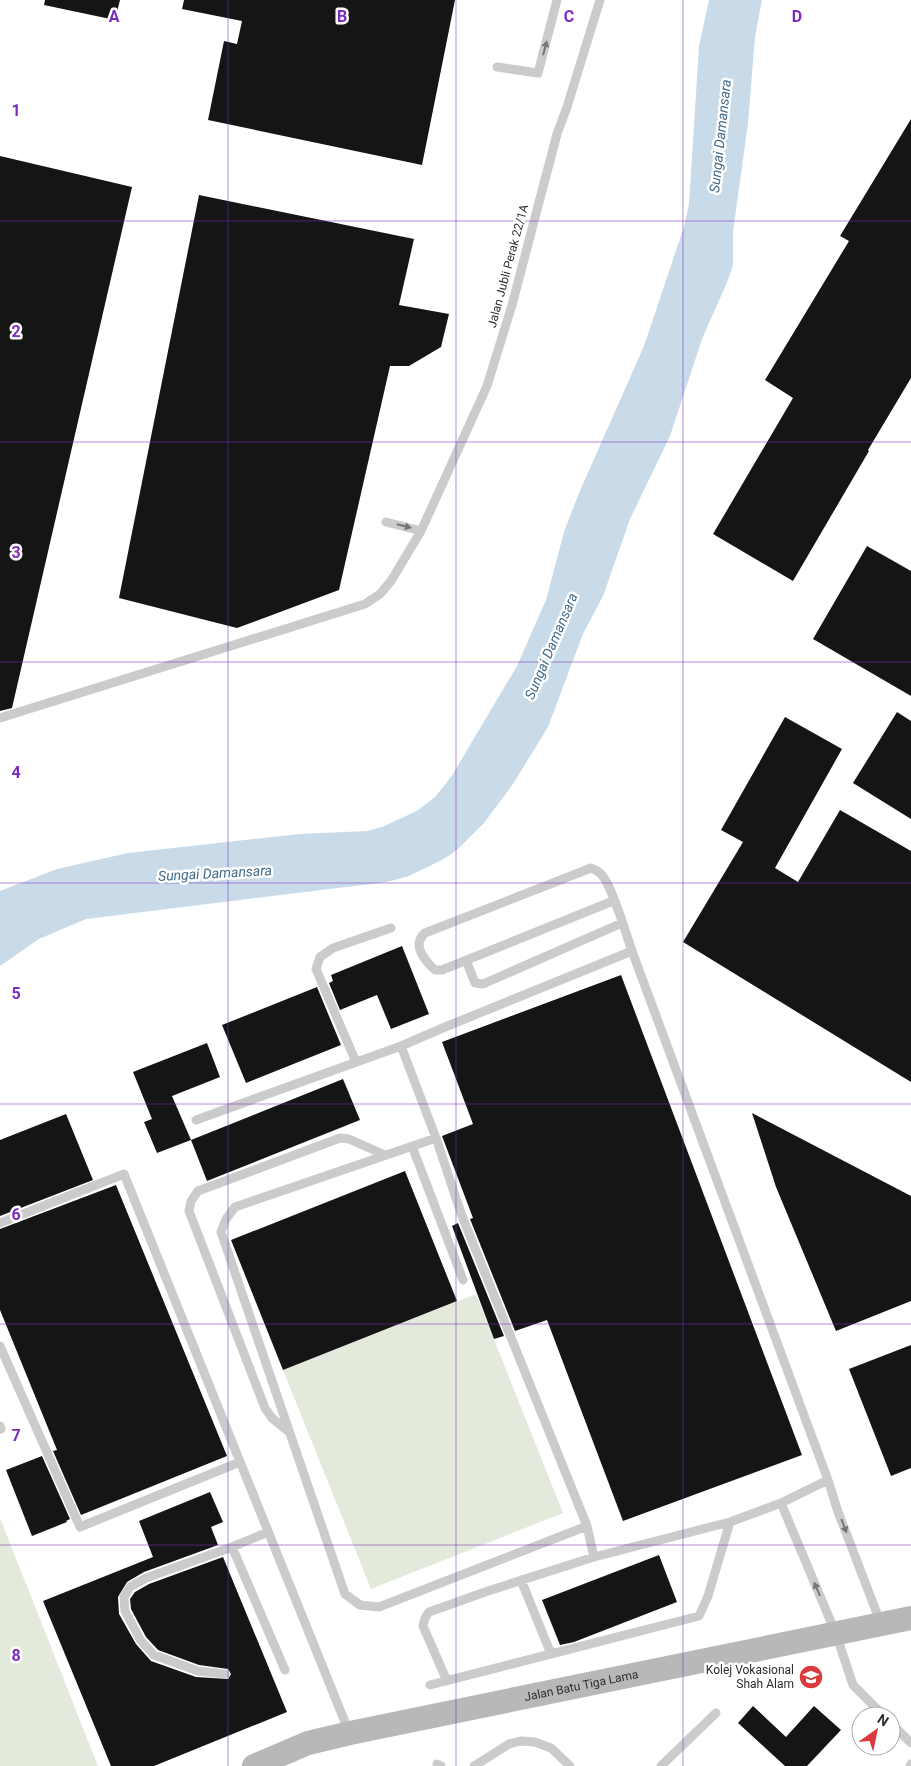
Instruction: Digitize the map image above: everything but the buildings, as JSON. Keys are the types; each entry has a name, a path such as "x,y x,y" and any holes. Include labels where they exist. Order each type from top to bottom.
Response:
{"main road":[{"name":"Jalan Batu Tiga Lama","path":"254,1766 308,1743 350,1733 911,1618"}],"lane":[{"path":"498,67 538,73 558,0"},
{"name":"Jalan Jubli Perak 22/1A","path":"0,718 365,604 380,594 391,581 422,531 487,386 512,305 556,134 567,107 600,0"},
{"path":"386,522 422,531"},
{"path":"613,901 442,970 435,970 422,955 419,944 421,937 425,933 591,868 600,872 606,882 622,923 881,1624"},
{"path":"466,960 475,983 483,984 622,923"},
{"path":"356,1062 316,969 320,957 333,948 390,928"},
{"path":"196,1120 401,1046 445,1026 632,951"},
{"path":"401,1046 436,1138 462,1216 587,1526 594,1557"},
{"path":"290,1432 272,1418 265,1408 190,1211 191,1201 198,1192 340,1138 349,1139 385,1155"},
{"path":"436,1138 235,1207 226,1219 221,1232 345,1594 360,1605 379,1607 587,1526"},
{"path":"412,1146 463,1280"},
{"path":"0,1223 124,1174 350,1733"},
{"path":"0,1346 80,1527 240,1462"},
{"path":"447,1681 423,1626 429,1612 594,1557 730,1522 781,1503 828,1480"},
{"path":"781,1503 836,1634 853,1685 874,1706"},
{"path":"430,1685 699,1616 708,1596 730,1522"},
{"path":"225,1674 198,1671 154,1654 137,1634 125,1611 124,1597 130,1587 146,1578 268,1532"},
{"path":"232,1547 285,1670"},
{"path":"521,1580 552,1654"},
{"path":"662,1766 716,1713"},
{"path":"901,1733 911,1743"},
{"path":"474,1766 509,1744 521,1741 535,1742 551,1748 570,1766"}],"shaded area":[{"path":"476,1294 563,1513 371,1589 283,1370"},
{"path":"0,1518 98,1766 0,1766"}],"water":[{"name":"Sungai Damansara","path":"709,0 762,0 755,37 748,123 733,232 733,265 702,339 670,436 630,519 603,596 583,634 548,727 513,784 484,823 457,850 442,860 409,876 387,882 86,919 39,939 0,966 0,891 57,869 128,853 300,834 367,831 382,827 417,811 435,797 451,777 517,666 546,600 564,532 579,493 644,346 684,227 689,204 699,46"}],"place":[{"name":"Kolej Vokasional Shah Alam","path":"811,1677"}]}
